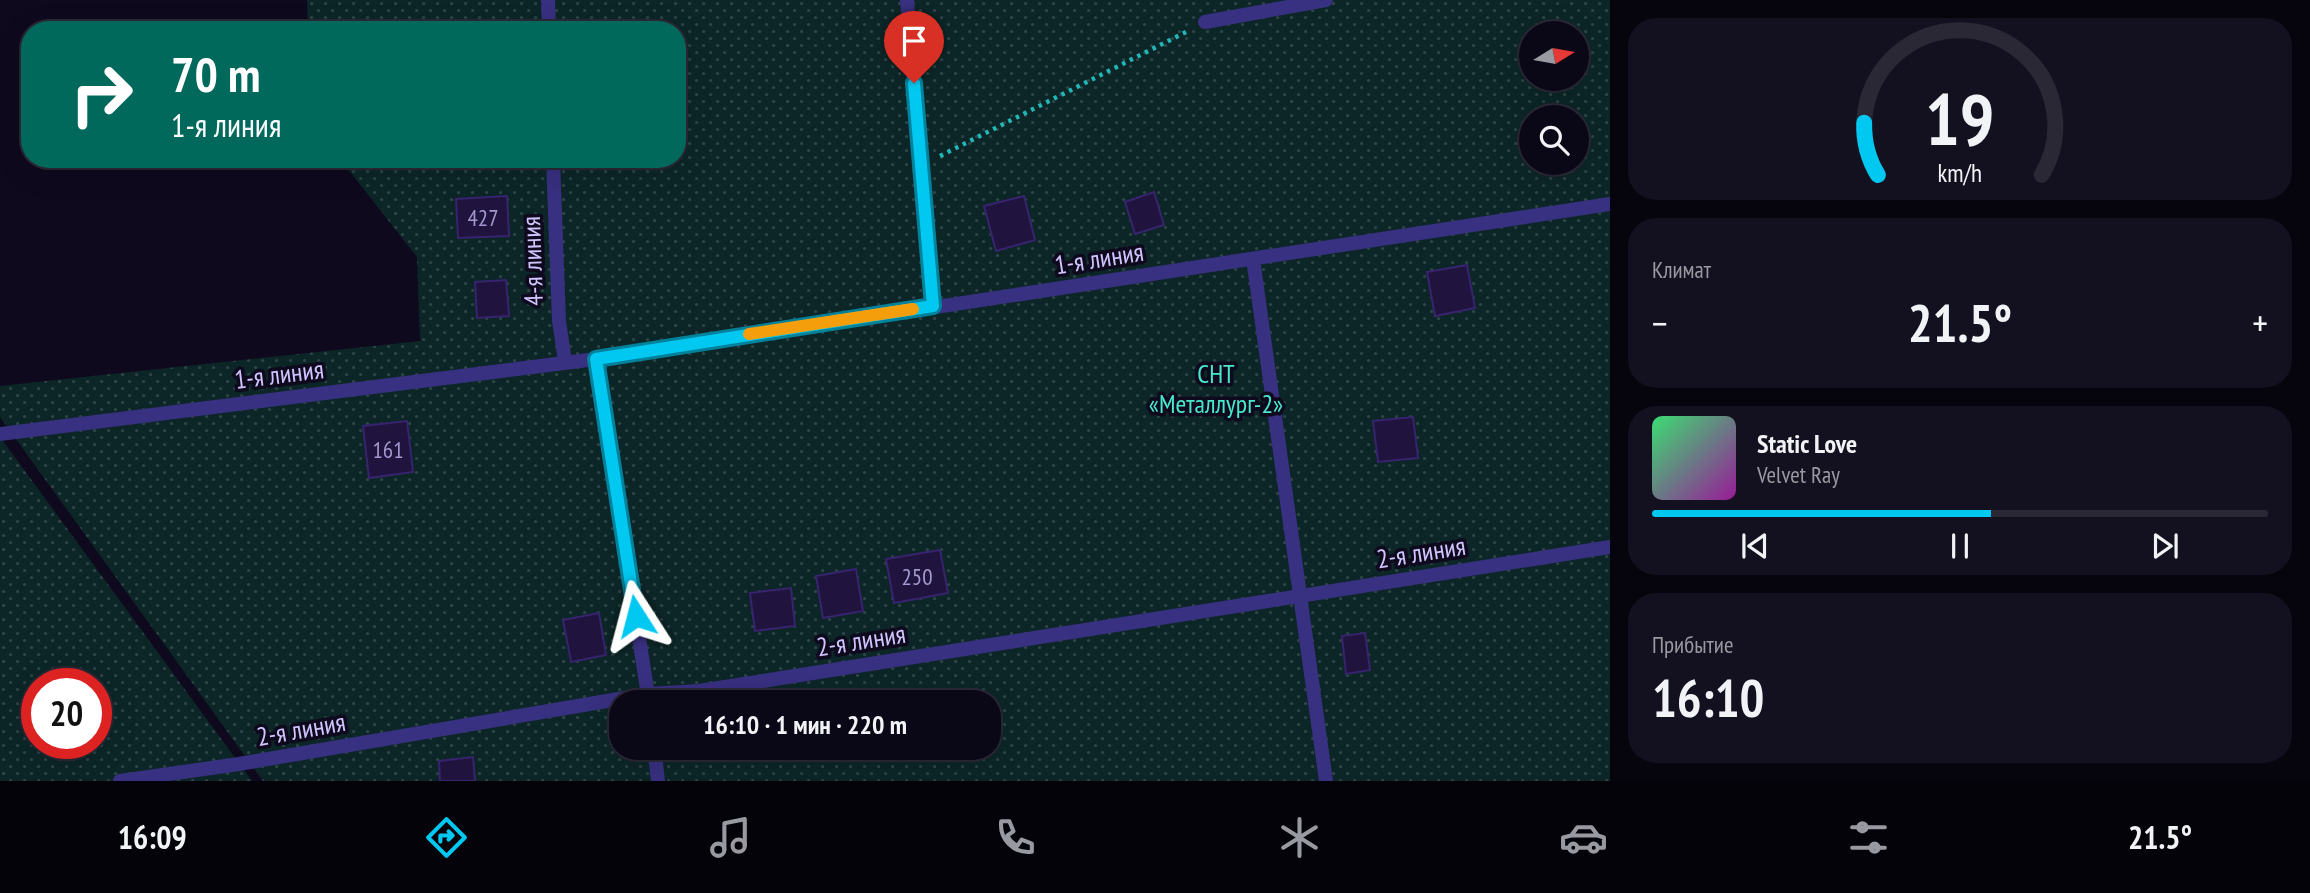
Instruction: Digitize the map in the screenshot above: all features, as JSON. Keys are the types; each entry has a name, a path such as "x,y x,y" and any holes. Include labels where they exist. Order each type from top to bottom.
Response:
{"lane":[{"path":"548,0 549,21"},
{"path":"907,0 933,306"},
{"path":"1205,22 1326,0"},
{"name":"4-я линия","path":"553,168 558,321 565,362"},
{"name":"1-я линия","path":"0,434 596,359 1610,204"},
{"path":"1253,259 1326,781"},
{"path":"596,359 647,690"},
{"name":"2-я линия","path":"705,690 1610,547"},
{"name":"2-я линия","path":"120,781 609,704"},
{"path":"656,760 659,781"}],"path":[{"path":"921,165 1205,22"}],"green space":[{"name":"СНТ «Металлург-2»","path":"307,0 1610,0 1610,781 263,781 0,417 0,386 420,341 417,257 347,168 686,168 686,21 308,21"},
{"path":"0,437 252,781 0,781"}],"building":[{"path":"1154,192 1164,225 1135,234 1125,202"},
{"path":"507,196 509,236 458,238 456,199"},
{"path":"1024,196 1035,240 996,251 984,206"},
{"path":"1467,265 1475,308 1435,316 1427,272"},
{"path":"506,280 509,316 477,318 475,282"},
{"path":"1413,417 1418,458 1378,462 1373,421"},
{"path":"407,421 413,472 369,478 363,426"},
{"path":"940,550 948,593 894,603 886,559"},
{"path":"856,569 863,611 823,618 816,576"},
{"path":"791,588 795,626 755,631 750,593"},
{"path":"599,613 606,655 571,662 563,620"},
{"path":"1365,633 1370,670 1346,674 1342,636"},
{"path":"473,757 475,781 440,781 439,761"}],"slow traffic":[{"path":"749,334 913,309"}],"route":[{"path":"636,616 596,359 933,306 914,83"}]}
